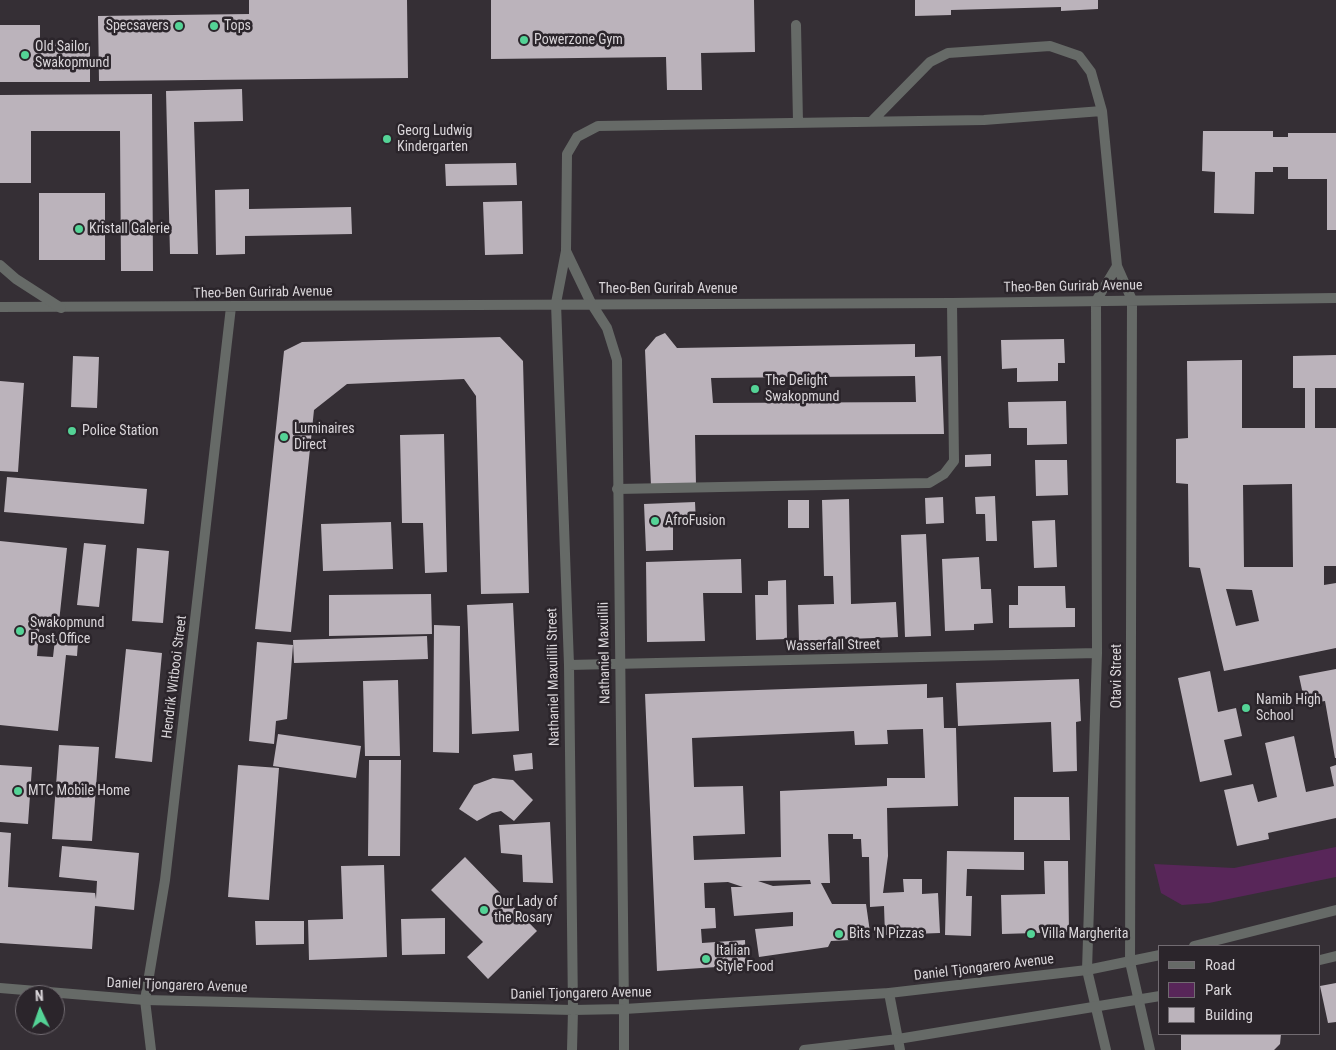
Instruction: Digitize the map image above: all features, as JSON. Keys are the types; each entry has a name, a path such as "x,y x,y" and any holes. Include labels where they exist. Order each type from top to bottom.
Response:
{"street":[{"path":"796,25 798,122"},
{"path":"872,121 930,62 948,53 1050,46 1079,56 1092,72 1102,112 1117,266 1132,300"},
{"name":"Nathaniel Maxuilili Street","path":"572,1050 569,665 556,303 566,251 567,154 577,137 598,126 984,120 1102,112"},
{"name":"Nathaniel Maxuilili","path":"566,251 591,303 607,328 617,360 624,1009"},
{"path":"0,265 16,279 61,308"},
{"path":"1096,301 1117,266"},
{"name":"Theo-Ben Gurirab Avenue","path":"0,307 231,307 556,303 952,303 1336,298"},
{"name":"Otavi Street","path":"1132,300 1130,962 1150,1050"},
{"name":"Otavi Street","path":"1096,301 1097,653 1087,970 1106,1050"},
{"path":"618,488 929,483 944,474 954,461 952,303"},
{"name":"Hendrik Witbooi Street","path":"151,1050 145,1000 165,880 231,307"},
{"name":"Wasserfall Street","path":"569,665 1097,653"},
{"path":"1198,945 1336,910"},
{"name":"Daniel Tjongarero Avenue","path":"0,988 145,1000 573,1010 624,1009 889,993 1087,970 1158,955"},
{"path":"1321,960 1336,956"},
{"path":"889,993 900,1050"},
{"path":"804,1050 898,1039 1140,1001 1158,996"},
{"path":"624,1009 624,1050"}],"green space":[{"path":"1336,847 1336,877 1209,903 1182,905 1161,893 1154,864 1234,868"}],"building":[{"path":"249,0 407,0 408,78 99,81 98,16 249,14"},
{"path":"491,0 754,0 755,52 701,53 702,90 667,90 666,57 491,59"},
{"path":"915,0 1098,0 1098,9 1061,11 1061,7 951,10 951,15 915,16"},
{"path":"0,25 40,25 40,43 90,43 90,82 0,82"},
{"path":"242,89 243,121 194,122 198,254 170,254 166,91"},
{"path":"152,94 153,271 121,271 120,131 31,131 31,183 0,183 0,95"},
{"path":"1203,131 1273,131 1273,137 1288,137 1288,133 1336,133 1336,230 1327,230 1327,179 1288,179 1288,167 1273,167 1273,172 1255,172 1254,214 1214,213 1215,172 1202,171"},
{"path":"516,163 517,185 446,186 445,164"},
{"path":"249,189 249,209 351,207 352,234 245,236 245,254 216,255 215,190"},
{"path":"39,193 105,193 105,260 39,260"},
{"path":"522,201 523,254 485,255 483,202"},
{"name":"The Delight Swakopmund","path":"665,333 677,348 915,344 915,357 941,356 944,434 695,435 696,485 651,486 645,350 656,337","holes":["915,376 916,402 713,403 711,378"]},
{"path":"500,337 523,361 529,593 481,594 476,396 464,379 347,384 314,410 291,632 255,629 284,351 302,342"},
{"path":"1064,339 1065,363 1058,363 1058,381 1017,382 1017,368 1002,369 1001,340"},
{"path":"1336,355 1336,388 1315,388 1315,428 1336,428 1336,566 1324,566 1324,585 1336,583 1336,648 1224,671 1200,568 1189,567 1188,484 1176,483 1176,439 1188,438 1187,361 1242,360 1242,428 1305,428 1305,388 1293,388 1293,356","holes":["1292,484 1293,567 1244,567 1243,485","1226,589 1252,590 1259,621 1236,626"]},
{"path":"73,356 99,357 97,408 71,407"},
{"path":"0,381 24,383 18,472 0,471"},
{"path":"1066,401 1067,444 1027,445 1027,428 1009,428 1008,402"},
{"path":"444,434 447,572 425,573 423,523 402,523 400,435"},
{"path":"991,454 991,466 965,467 965,455"},
{"path":"1035,460 1067,460 1068,495 1036,496"},
{"path":"7,477 147,489 144,524 4,512"},
{"path":"995,496 997,541 986,541 985,514 976,514 975,497"},
{"path":"943,497 944,523 926,524 925,498"},
{"path":"849,499 851,604 896,602 898,637 799,641 798,605 834,604 833,576 824,576 822,500"},
{"path":"788,500 809,500 809,528 788,528"},
{"path":"695,502 696,523 673,524 673,550 646,551 644,504"},
{"path":"1055,520 1057,567 1034,568 1032,521"},
{"path":"391,522 393,569 323,571 321,524"},
{"path":"926,534 931,636 905,637 901,535"},
{"name":"Swakopmund Post Office","path":"0,541 67,548 59,622 40,620 37,656 53,657 55,639 78,642 77,656 66,655 58,731 0,725"},
{"path":"84,543 106,545 99,607 77,605"},
{"path":"137,548 169,551 163,623 132,621"},
{"path":"979,557 981,589 991,589 993,623 974,624 974,630 945,631 942,559"},
{"path":"741,559 742,593 703,593 705,641 647,642 646,562"},
{"path":"786,580 787,639 756,640 755,595 768,595 768,581"},
{"path":"1018,586 1065,586 1066,608 1075,608 1075,627 1009,628 1009,605 1018,605"},
{"path":"431,594 432,634 329,636 329,595"},
{"path":"513,603 519,731 472,734 467,605"},
{"path":"434,625 460,626 459,753 433,752"},
{"path":"427,636 428,659 294,663 293,640"},
{"path":"257,642 293,645 287,719 276,721 274,744 249,741"},
{"path":"126,649 162,653 152,762 115,758"},
{"path":"1336,669 1335,758 1325,701 1305,704 1299,676"},
{"path":"1210,671 1218,712 1236,708 1242,736 1224,740 1232,775 1200,782 1178,678"},
{"path":"1079,679 1081,721 1076,722 1077,771 1053,772 1051,722 958,726 956,683"},
{"path":"398,680 400,756 365,756 363,681"},
{"path":"927,684 927,698 943,697 944,728 956,728 958,806 887,808 888,856 883,893 904,892 903,879 922,879 922,894 938,893 940,933 885,935 884,906 870,907 869,857 862,857 861,839 853,839 853,834 828,834 830,883 821,883 832,904 866,904 871,939 831,941 828,947 759,957 755,929 793,926 793,912 734,916 731,887 743,887 728,882 704,883 705,908 715,908 716,928 701,929 702,943 745,940 746,965 657,971 645,694","holes":["923,729 925,778 887,778 887,786 780,791 781,857 694,860 693,836 745,834 743,786 694,787 692,738 854,731 855,745 888,744 887,730","810,880 811,884 773,886 758,881"]},
{"path":"278,734 361,746 356,778 273,766"},
{"path":"1294,736 1306,792 1334,786 1330,767 1336,765 1336,818 1268,833 1269,839 1237,846 1224,790 1253,784 1258,802 1277,797 1265,743"},
{"path":"59,745 99,747 92,841 52,839"},
{"path":"532,753 533,769 515,771 513,755"},
{"path":"369,760 401,760 400,856 368,856"},
{"path":"0,765 32,767 28,824 0,822"},
{"path":"238,765 279,768 269,900 228,897"},
{"path":"493,778 513,780 533,800 514,821 501,811 492,813 477,821 459,809 474,785"},
{"path":"1014,797 1069,797 1070,840 1014,840"},
{"path":"550,822 553,883 523,882 522,855 501,853 499,825"},
{"path":"0,832 11,833 8,887 95,893 96,899 97,881 59,877 62,846 139,853 134,910 95,906 92,949 0,943"},
{"path":"947,851 1024,852 1024,870 967,869 966,896 972,896 971,936 945,935"},
{"name":"Our Lady of the Rosary","path":"465,857 537,931 488,979 467,957 483,942 431,890"},
{"name":"Villa Margherita","path":"1044,861 1068,861 1069,932 1002,934 1001,895 1045,894"},
{"path":"384,865 387,957 309,960 308,920 343,919 341,866"},
{"path":"445,918 445,954 402,955 401,919"},
{"path":"255,921 304,921 304,944 256,945"},
{"path":"1336,983 1336,1022 1328,1023 1321,986"},
{"path":"1181,1035 1281,1035 1280,1044 1274,1050 1181,1050"}],"place":[{"name":"Specsavers","path":"179,26"},
{"name":"Tops","path":"214,26"},
{"name":"Powerzone Gym","path":"524,40"},
{"name":"Old Sailor Swakopmund","path":"25,55"},
{"name":"Georg Ludwig Kindergarten","path":"387,139"},
{"name":"Kristall Galerie","path":"79,229"},
{"name":"The Delight Swakopmund","path":"755,389"},
{"name":"Police Station","path":"72,431"},
{"name":"Luminaires Direct","path":"284,437"},
{"name":"AfroFusion","path":"655,521"},
{"name":"Swakopmund Post Office","path":"20,631"},
{"name":"Namib High School","path":"1246,708"},
{"name":"MTC Mobile Home","path":"18,791"},
{"name":"Our Lady of the Rosary","path":"484,910"},
{"name":"Bits 'N Pizzas","path":"839,934"},
{"name":"Villa Margherita","path":"1031,934"},
{"name":"Italian Style Food","path":"706,959"}]}
